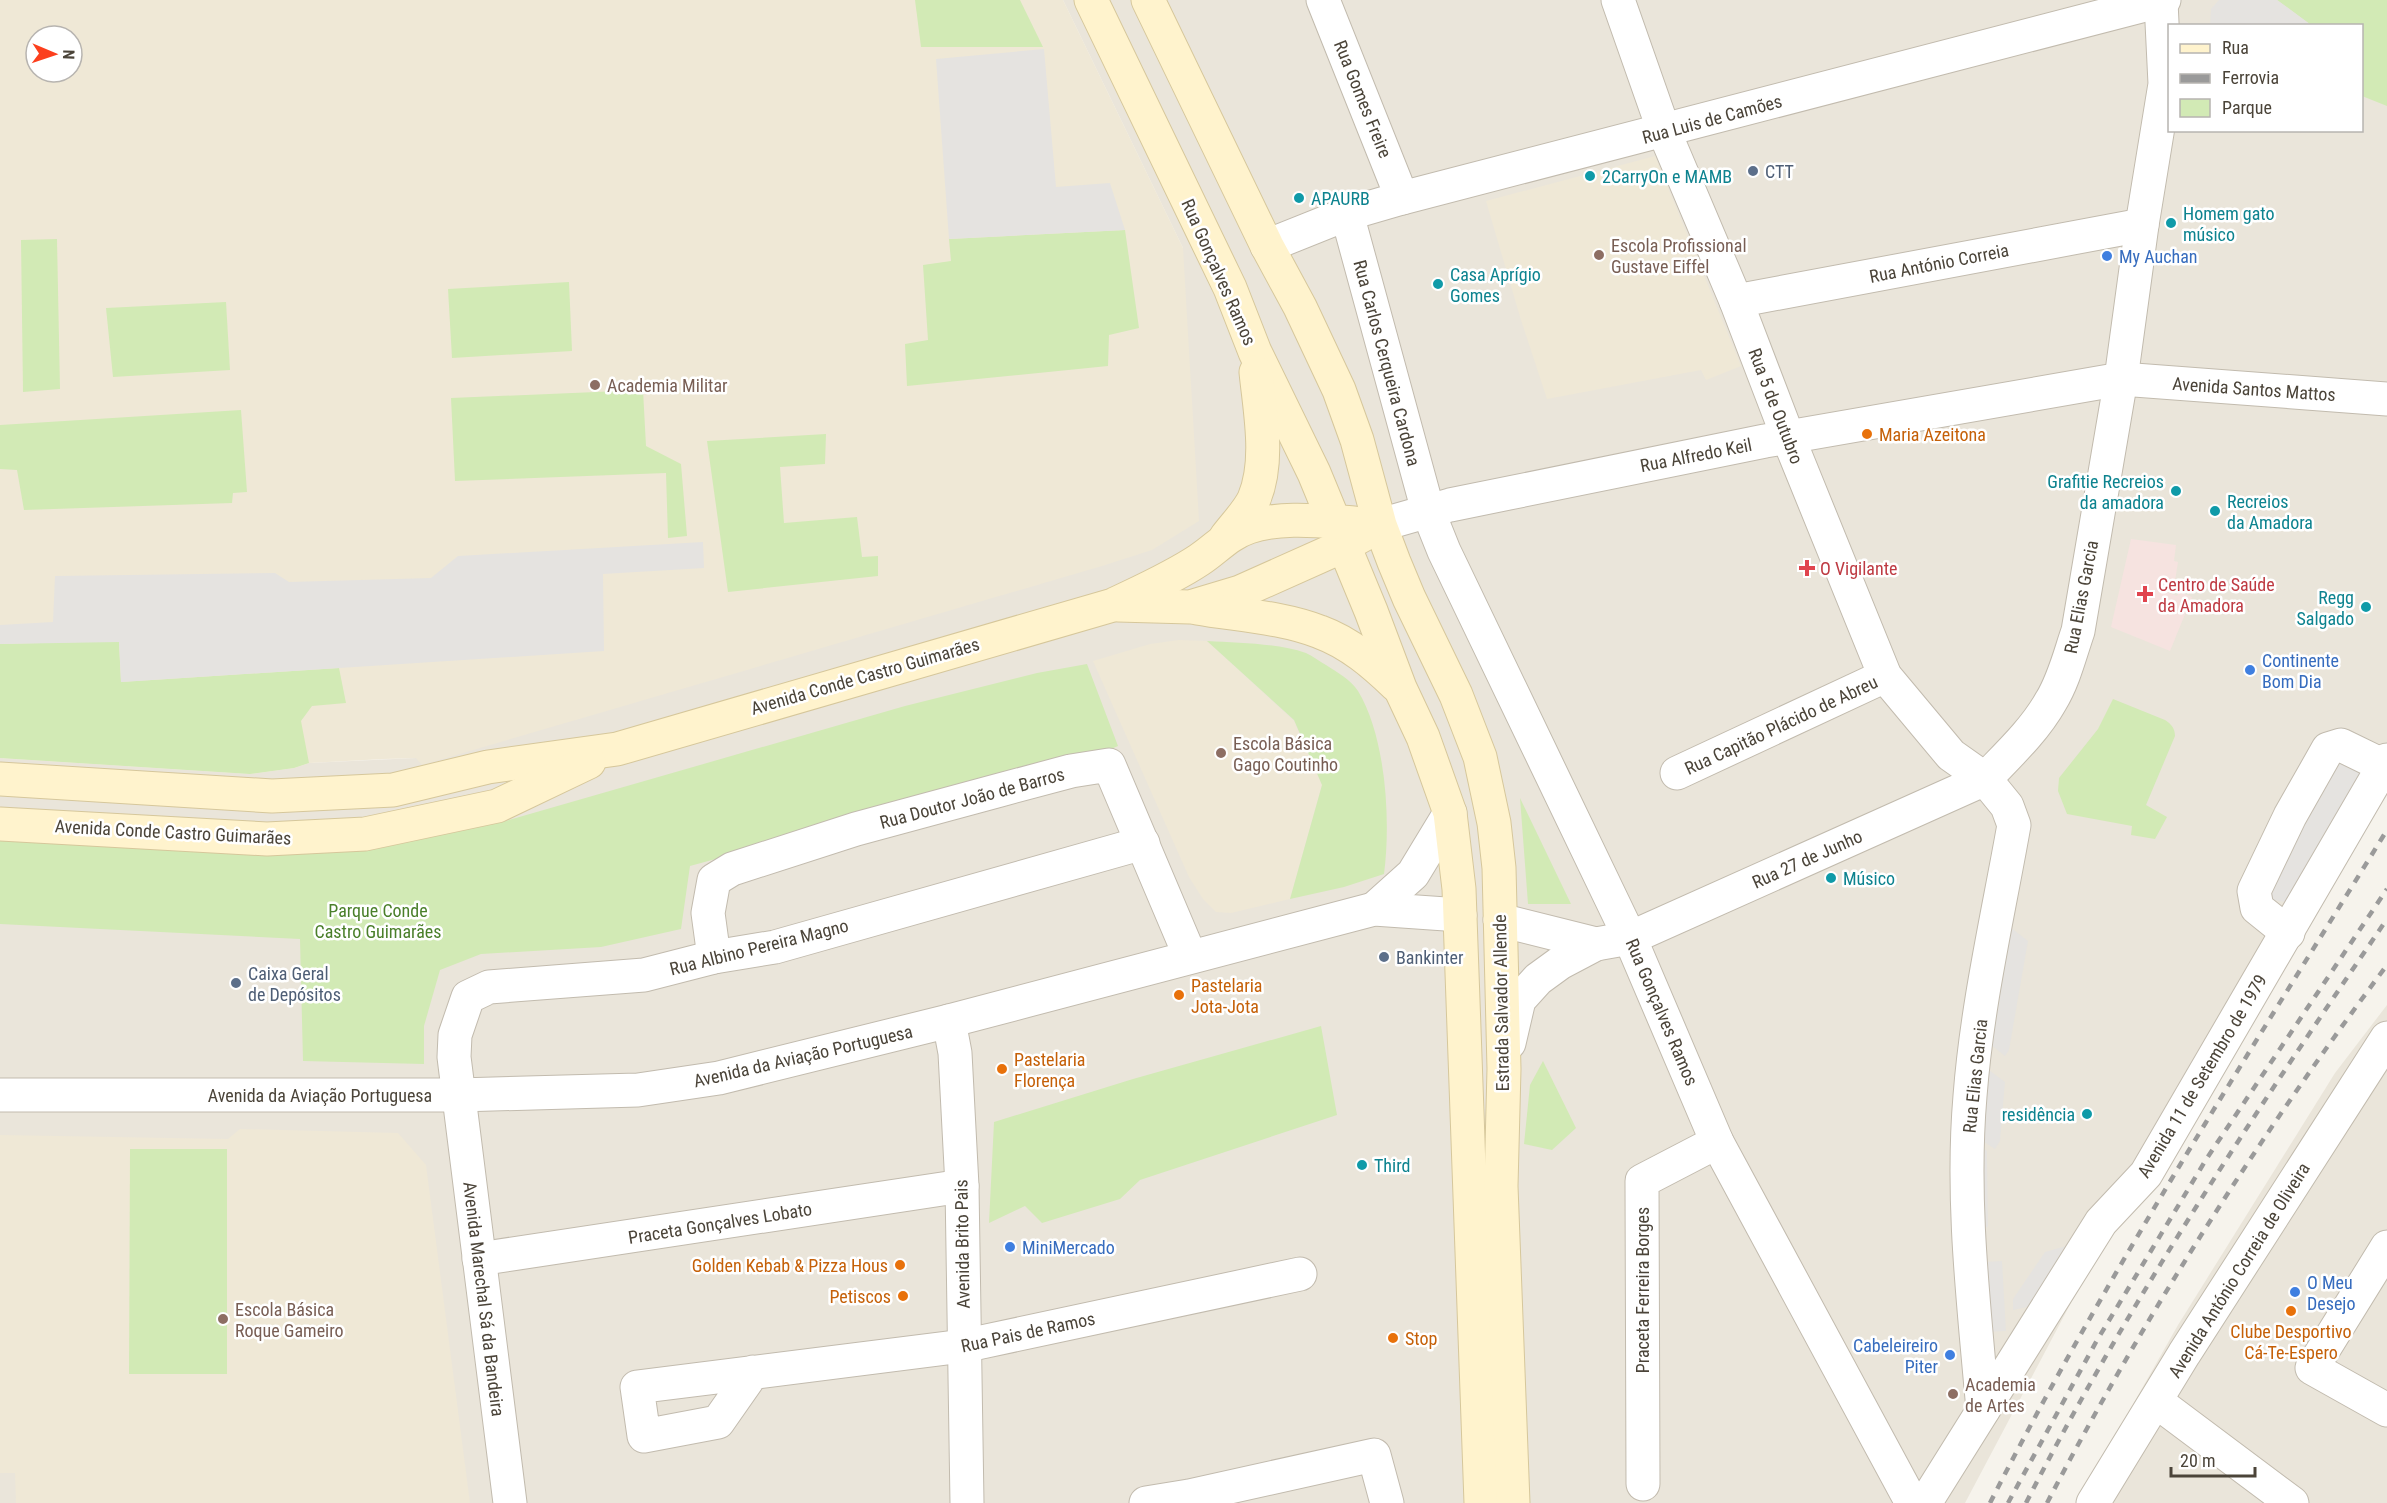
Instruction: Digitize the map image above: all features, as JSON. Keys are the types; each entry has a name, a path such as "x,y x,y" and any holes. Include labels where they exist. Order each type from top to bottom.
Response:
{"main road":[{"name":"Rua Gonçalves Ramos","path":"1091,0 1230,288 1255,352 1314,473 1338,534"},
{"path":"1148,0 1339,390 1357,440 1380,525"},
{"path":"1230,288 1267,246"},
{"path":"1226,537 1253,499 1261,468 1262,441 1255,352"},
{"name":"Avenida Conde Castro Guimarães","path":"0,779 272,796 361,792 393,790 488,767 617,749 1113,605 1175,575 1201,559 1226,537 1248,527 1268,523 1338,534"},
{"name":"Avenida Conde Castro Guimarães","path":"1113,605 1190,607 1240,592 1338,534 1380,525"},
{"name":"Estrada Salvador Allende","path":"1380,525 1409,598 1456,695 1480,757 1494,824 1499,868 1504,1069 1501,1186 1513,1503"},
{"name":"Estrada Salvador Allende","path":"1338,534 1371,611 1400,688 1423,737 1450,813 1459,889 1481,1503"},
{"path":"1190,607 1292,624 1321,632 1366,658 1400,688"},
{"name":"Avenida Conde Castro Guimarães","path":"0,824 267,839 364,834 497,806 617,749"},
{"path":"361,792 364,834"},
{"path":"1460,915 1500,920"}],"street":[{"name":"Rua Gomes Freire","path":"1323,0 1402,198"},
{"name":"Rua 5 de Outubro","path":"1618,0 1665,131 1736,301 1788,437 1885,676 1951,755 1984,779"},
{"name":"Rua Luis de Camões","path":"1267,246 1347,214 1402,198 2161,1"},
{"name":"Rua Elias Garcia","path":"1983,1410 1970,1248 1967,1150 1976,1044 2014,825 2007,806 1984,779 2026,735 2052,701 2078,631 2121,379 2142,225 2165,84 2161,1"},
{"name":"Rua Carlos Cerqueira Cardona","path":"1347,214 1428,511"},
{"name":"Rua António Correia","path":"1736,301 2142,225"},
{"name":"Rua Alfredo Keil","path":"1380,525 1450,505 1788,437 2121,379"},
{"name":"Avenida Santos Mattos","path":"2121,379 2387,399"},
{"name":"Rua Gonçalves Ramos","path":"1428,511 1444,551 1630,938 1717,1142 1912,1503"},
{"name":"Rua Capitão Plácido de Abreu","path":"1677,773 1885,676"},
{"path":"2288,933 2257,908 2254,891 2290,816 2328,749 2341,745 2385,763"},
{"name":"Avenida 11 de Setembro de 1979","path":"1925,1503 2101,1222 2146,1174 2385,763"},
{"name":"Rua Doutor João de Barros","path":"714,957 708,913 714,880 732,868 856,830 1071,771 1109,765 1190,956"},
{"name":"Rua 27 de Junho","path":"1596,944 1630,938 1984,779"},
{"name":"Avenida da Aviação Portuguesa","path":"1374,909 1413,874 1450,813"},
{"name":"Rua Albino Pereira Magno","path":"459,1095 454,1057 455,1035 468,997 489,987 644,975 714,957 775,947 1143,843"},
{"name":"Avenida da Aviação Portuguesa","path":"0,1095 459,1095 638,1090 718,1078 950,1021 1374,909 1460,915"},
{"path":"1500,920 1596,944"},
{"path":"1504,1069 1519,1000 1538,979 1560,963 1596,944"},
{"name":"Avenida Brito Pais","path":"950,1021 955,1053 962,1186 967,1503"},
{"name":"Avenida António Correia de Oliveira","path":"2093,1503 2157,1402 2190,1344 2387,1038"},
{"name":"Avenida Marechal Sá da Bandeira","path":"459,1095 510,1503"},
{"name":"Praceta Ferreira Borges","path":"1643,1484 1642,1181 1717,1142"},
{"name":"Praceta Gonçalves Lobato","path":"479,1259 962,1186"},
{"path":"2387,1246 2312,1368 2387,1410"},
{"name":"Rua Pais de Ramos","path":"753,1372 963,1346 1300,1274"},
{"path":"2157,1402 2292,1503"},
{"path":"1146,1503 1189,1496 1374,1455 1387,1503"}],"shaded area":[{"name":"Academia Militar","path":"0,0 1063,0 1183,248 1199,521 1152,550 1102,566 422,765 416,758 383,759 309,763 294,768 250,774 0,758"},
{"path":"1063,0 2387,0 2387,795 2145,1163 1965,1503 0,1503 0,758 250,774 294,768 309,763 416,758 1183,248"},
{"path":"2219,0 2277,0 2310,24 2210,24 2211,9"},
{"path":"1044,49 1056,187 1110,183 1125,230 949,239 936,59"},
{"name":"Escola Profissional Gustave Eiffel","path":"1655,156 1741,366 1706,380 1701,370 1547,399 1486,201"},
{"name":"Centro de Saúde da Amadora","path":"2131,539 2176,545 2174,561 2178,562 2175,581 2169,581 2167,592 2177,596 2179,592 2192,597 2170,651 2111,627"},
{"path":"703,542 704,568 603,574 604,651 121,682 119,642 0,644 0,625 53,622 55,576 275,573 289,582 431,578 458,556"},
{"name":"Escola Básica Gago Coutinho","path":"1179,640 1207,641 1294,721 1322,785 1290,899 1231,913 1216,912 1203,899 1189,877 1093,661 1150,644"},
{"path":"2340,756 2369,775 2296,904 2262,898"},
{"path":"2010,927 2028,941 2009,1050 2005,1056 1990,1044"},
{"path":"2387,1005 2387,1503 2077,1503 2178,1325 2335,1073"},
{"path":"1986,1068 2005,1082 2000,1141 1995,1149 1978,1138"},
{"name":"Escola Básica Roque Gameiro","path":"240,1129 398,1133 426,1165 470,1503 16,1503 15,1473 0,1473 0,1135 228,1139"},
{"path":"1979,1145 1987,1151 1988,1226 1981,1233"},
{"path":"2070,1245 2031,1306 2013,1310 2013,1299 2045,1252"},
{"path":"2002,1261 2006,1331 1987,1332 1983,1262"}],"green space":[{"path":"915,0 1020,0 1043,47 921,47"},
{"path":"2277,0 2387,0 2387,106 2363,96 2363,24 2310,24"},
{"path":"1125,230 1139,328 1109,335 1108,366 907,386 905,344 928,340 923,265 951,261 949,239"},
{"path":"57,239 60,389 23,392 21,240"},
{"path":"569,282 572,351 452,358 448,289"},
{"path":"226,302 230,370 113,377 106,308"},
{"path":"643,390 646,446 681,464 687,536 668,538 666,473 455,481 451,398"},
{"path":"241,410 247,492 233,493 232,503 24,510 17,470 0,469 0,425"},
{"path":"826,434 825,464 780,467 784,523 857,517 862,557 878,556 878,576 728,592 707,441"},
{"path":"119,641 121,682 339,668 346,703 312,706 301,721 309,763 294,768 250,774 0,758 0,644"},
{"path":"1207,641 1270,645 1306,653 1339,673 1355,687 1375,732 1384,780 1387,830 1384,874 1344,887 1290,899 1322,785 1294,720"},
{"name":"Parque Conde Castro Guimarães","path":"1087,664 1118,746 1094,756 690,866 681,929 601,947 481,954 440,970 424,1026 424,1064 303,1061 300,939 0,924 0,824 332,848 502,822 905,706 1037,673"},
{"path":"2113,699 2165,720 2174,731 2175,736 2146,805 2167,817 2155,839 2131,835 2132,826 2067,814 2058,791 2059,778 2098,729"},
{"path":"1520,798 1571,904 1528,904"},
{"path":"1321,1026 1337,1115 1140,1180 1120,1199 1042,1223 1025,1206 989,1223 994,1122 1133,1079"},
{"path":"1543,1061 1576,1128 1552,1150 1524,1144 1530,1085"},
{"path":"130,1149 227,1149 227,1374 129,1374"}],"railway":[{"path":"1990,1503 2035,1417 2131,1247 2232,1079 2387,830"},
{"path":"2008,1503 2096,1342 2207,1158 2387,889"},
{"path":"2026,1503 2108,1352 2197,1205 2387,919"},
{"path":"2047,1503 2124,1364 2206,1227 2294,1094 2387,965"}],"place":[{"name":"CTT","path":"1753,171"},
{"name":"2CarryOn e MAMB","path":"1590,176"},
{"name":"APAURB","path":"1299,198"},
{"name":"Homem gato músico","path":"2171,223"},
{"name":"Escola Profissional Gustave Eiffel","path":"1599,255"},
{"name":"My Auchan","path":"2107,256"},
{"name":"Casa Aprígio Gomes","path":"1438,284"},
{"name":"Academia Militar","path":"595,385"},
{"name":"Maria Azeitona","path":"1867,434"},
{"name":"Grafitie Recreios da amadora","path":"2176,491"},
{"name":"Recreios da Amadora","path":"2215,511"},
{"name":"O Vigilante","path":"1807,568"},
{"name":"Centro de Saúde da Amadora","path":"2145,594"},
{"name":"Regg Salgado","path":"2366,607"},
{"name":"Continente Bom Dia","path":"2250,670"},
{"name":"Escola Básica Gago Coutinho","path":"1221,753"},
{"name":"Músico","path":"1831,878"},
{"name":"Bankinter","path":"1384,957"},
{"name":"Caixa Geral de Depósitos","path":"236,983"},
{"name":"Pastelaria Jota-Jota","path":"1179,995"},
{"name":"Pastelaria Florença","path":"1002,1069"},
{"name":"residência","path":"2087,1114"},
{"name":"Third","path":"1362,1165"},
{"name":"MiniMercado","path":"1010,1247"},
{"name":"Golden Kebab & Pizza Hous","path":"900,1265"},
{"name":"O Meu Desejo","path":"2295,1292"},
{"name":"Petiscos","path":"903,1296"},
{"name":"Clube Desportivo Cá-Te-Espero","path":"2291,1311"},
{"name":"Escola Básica Roque Gameiro","path":"223,1319"},
{"name":"Stop","path":"1393,1338"},
{"name":"Cabeleireiro Piter","path":"1950,1355"},
{"name":"Academia de Artes","path":"1953,1394"}]}
